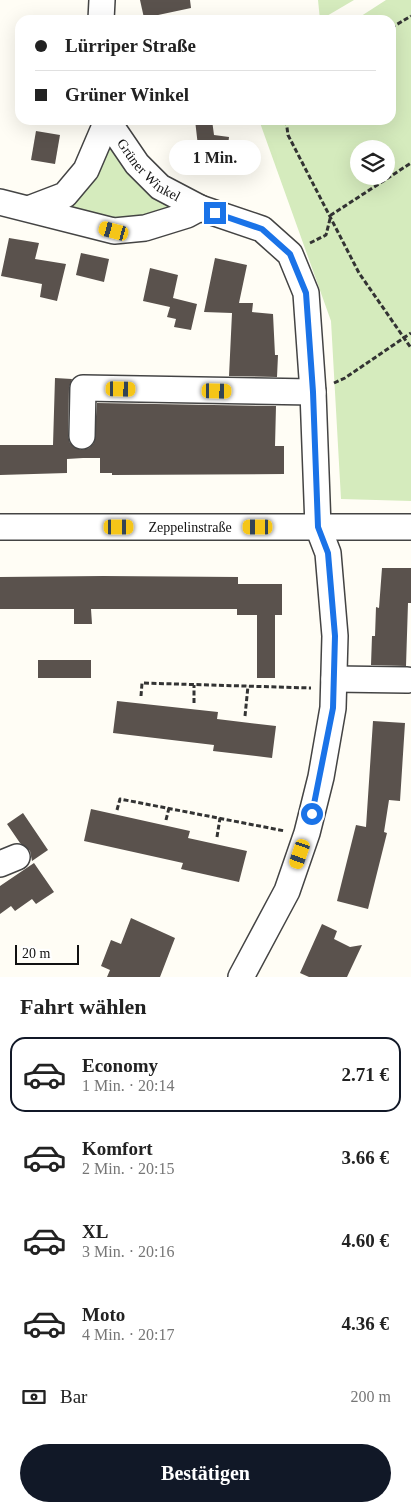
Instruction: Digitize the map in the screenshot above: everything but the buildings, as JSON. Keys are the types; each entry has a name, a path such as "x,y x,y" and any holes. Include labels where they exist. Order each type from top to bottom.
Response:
{"street":[{"path":"102,0 102,15"},
{"name":"Grüner Winkel","path":"31,208 65,195 86,170 105,125"},
{"name":"Grüner Winkel","path":"110,125 137,164 160,187 200,208 262,229 290,254 306,293 313,392 318,527 328,553 335,636 333,708 321,777 306,835 287,890 241,977"},
{"name":"Grüner Winkel","path":"0,202 31,208 114,231 145,228 187,215 200,208"},
{"path":"82,436 83,388 313,392"},
{"name":"Zeppelinstraße","path":"0,527 411,527"},
{"path":"334,684 407,680"}],"path":[{"path":"396,25 411,16"},
{"path":"287,125 288,135 359,274 411,348"},
{"path":"290,254 326,235 331,216 411,163"},
{"path":"313,392 345,378 411,333"},
{"path":"141,696 142,683 248,686 334,684"},
{"path":"194,685 194,703"},
{"path":"245,716 248,686"},
{"path":"117,810 120,799 306,835"},
{"path":"166,820 169,808"},
{"path":"217,837 220,818"}],"green space":[{"path":"318,0 354,0 328,15 320,15"},
{"path":"386,0 411,0 411,501 341,499 331,321 261,125 396,125 396,15 363,15"},
{"path":"115,144 168,203 168,209 125,220 72,209 68,204 107,145"}],"route":[{"path":"215,213 262,229 290,254 306,293 313,392 318,527 328,553 335,636 333,708 321,777 312,814"}]}
